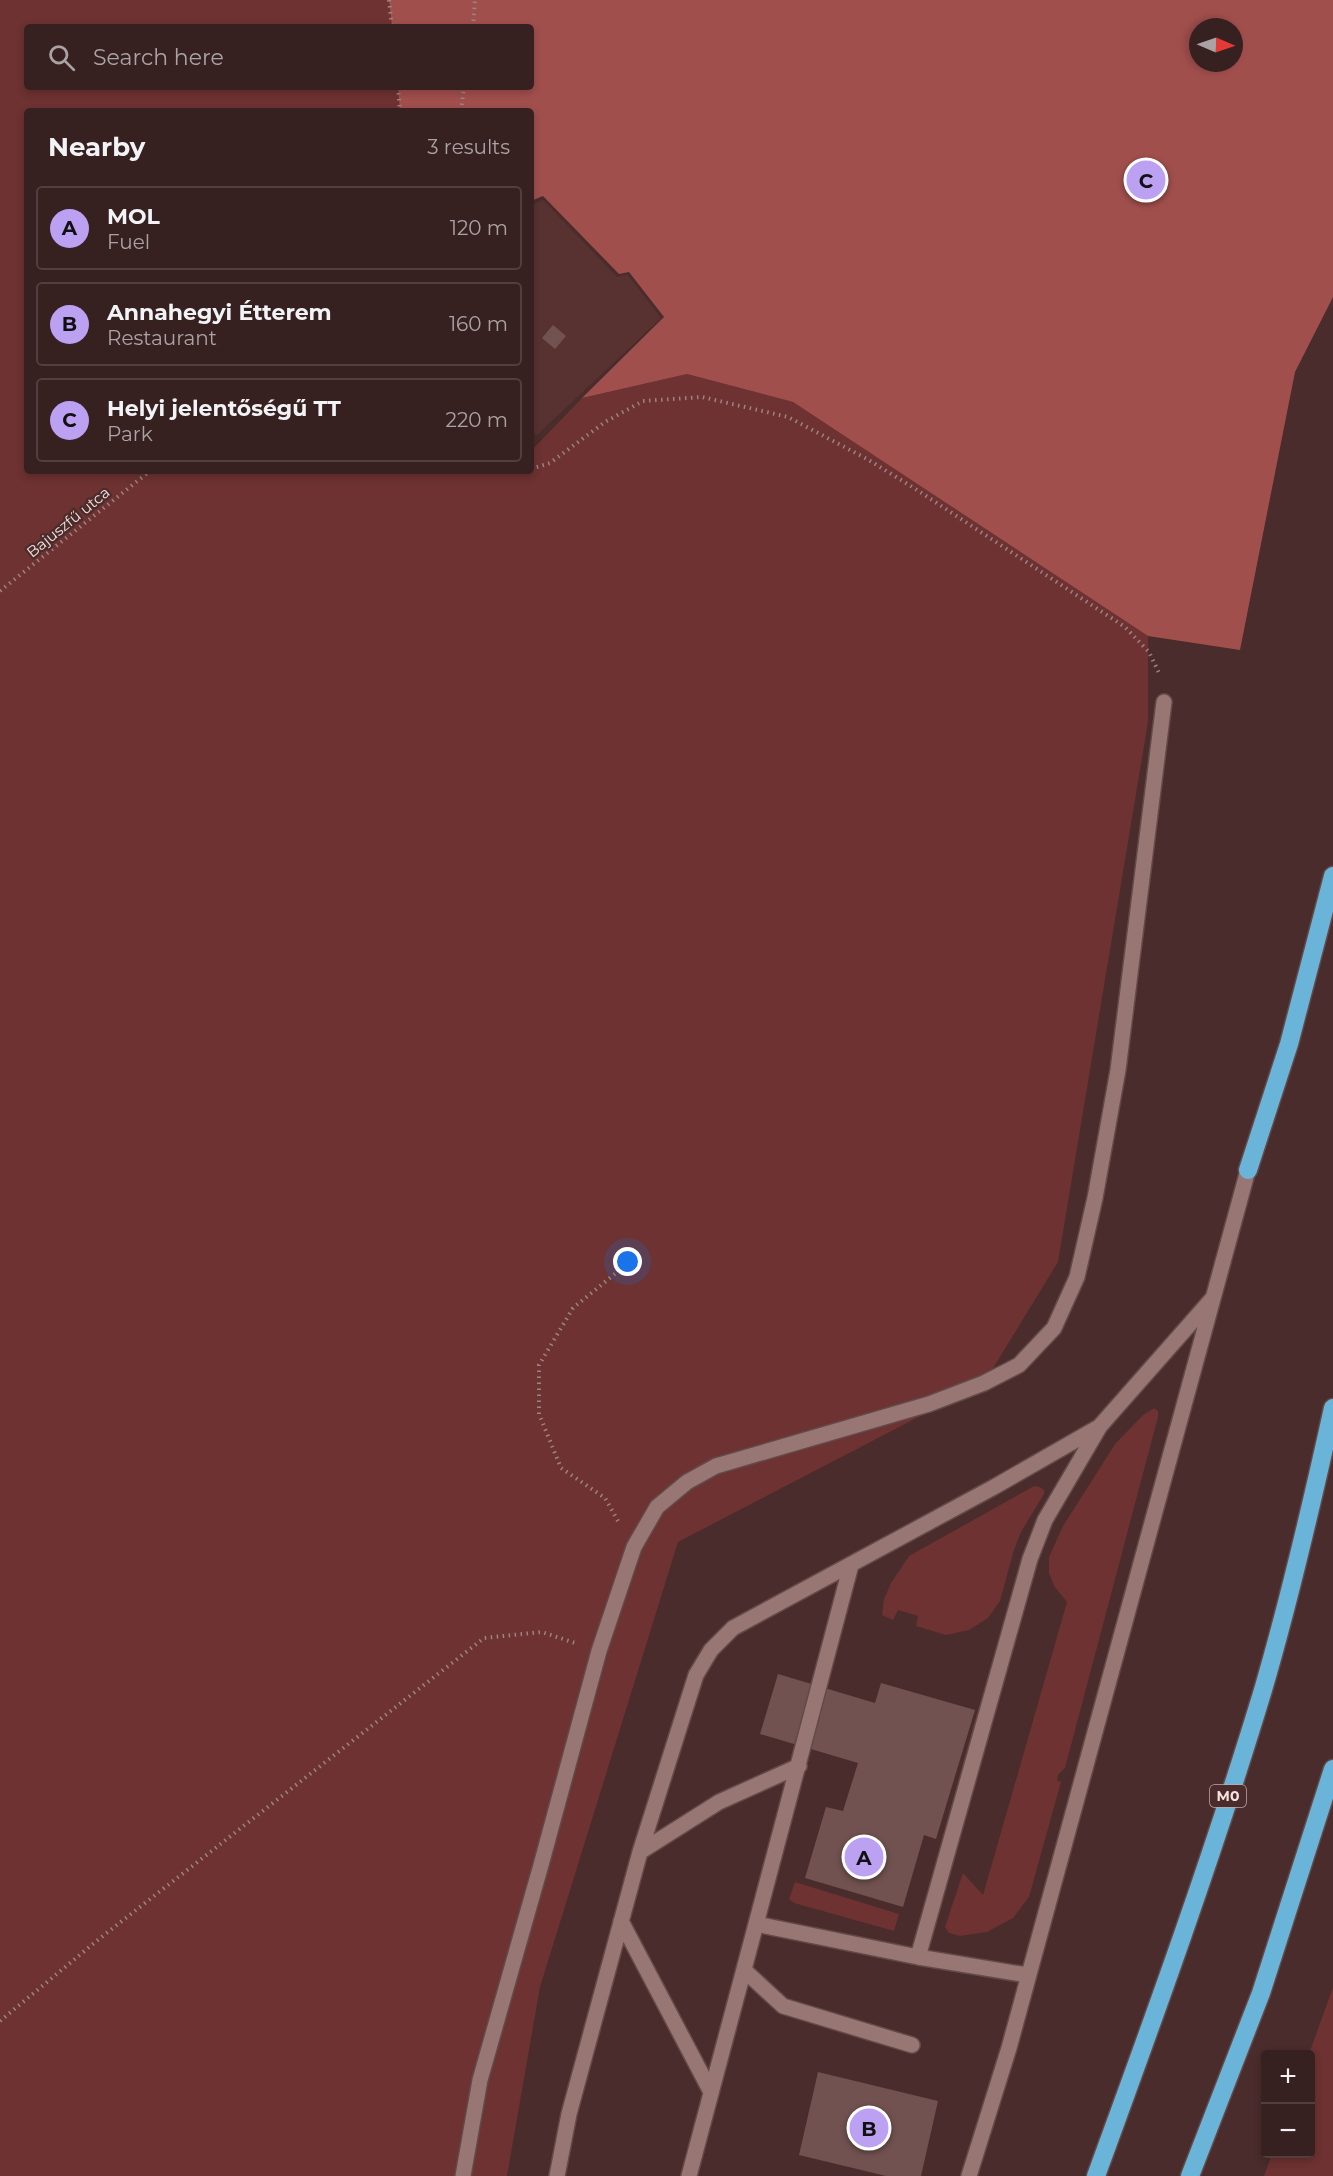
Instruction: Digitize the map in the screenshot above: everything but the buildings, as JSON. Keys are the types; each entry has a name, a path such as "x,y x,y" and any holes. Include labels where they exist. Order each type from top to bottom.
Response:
{"highway":[{"path":"1248,1170 1289,1044 1333,876"},
{"name":"M0","path":"1096,2176 1178,1952 1263,1690 1305,1535 1333,1408"},
{"path":"1190,2176 1261,1993 1333,1769"}],"lane":[{"path":"463,2176 480,2080 599,1651 634,1547 657,1507 687,1482 716,1466 929,1404 984,1383 1019,1365 1054,1328 1077,1277 1095,1198 1118,1070 1164,702"},
{"path":"969,2176 1009,2048 1027,1975 1248,1170"},
{"path":"918,1957 1034,1545 1045,1520 1100,1426 1212,1299"},
{"path":"557,2176 569,2114 640,1852 696,1675 711,1650 733,1628 994,1487 1100,1426"},
{"path":"692,2173 711,2092 851,1565"},
{"path":"640,1852 719,1802 799,1766"},
{"path":"621,1921 711,2092"},
{"path":"756,1924 918,1957 1027,1975"},
{"path":"744,1971 783,2006 912,2045"}],"path":[{"path":"389,0 392,24"},
{"path":"472,24 476,0"},
{"path":"398,90 400,108"},
{"path":"461,108 464,90"},
{"path":"534,468 550,463 605,422 643,401 702,397 788,417 867,459 914,488 1125,627 1149,652 1160,677 1164,702"},
{"name":"Bajuszfű utca","path":"0,591 146,474"},
{"path":"632,1260 573,1308 538,1365 539,1414 561,1468 605,1498 634,1547"},
{"path":"0,2021 99,1939 484,1638 542,1632 599,1651"}],"shaded area":[{"path":"0,0 389,0 392,24 24,24 24,90 398,90 400,108 24,108 24,474 534,474 534,448 582,398 687,374 793,402 1148,636 1148,722 1058,1262 984,1383 678,1542 540,1987 507,2176 0,2176"},
{"path":"389,0 1333,0 1333,297 1295,372 1240,650 1148,636 793,402 687,374 582,398 664,317 629,272 619,274 543,196 534,200 534,108 400,108 398,90 534,90 534,24 392,24"},
{"path":"543,200 617,277 627,274 661,318 537,435 534,432 534,204"},
{"path":"1154,1408 1158,1411 1158,1417 1065,1768 1058,1775 1057,1781 1061,1782 1029,1897 1013,1918 987,1932 960,1936 949,1933 945,1927 963,1873 983,1895 1067,1602 1054,1586 1049,1573 1049,1557 1063,1526 1115,1444 1143,1415"},
{"path":"1034,1486 1044,1490 1044,1494 1021,1532 1000,1601 988,1618 969,1630 946,1635 916,1626 918,1616 898,1610 893,1620 882,1615 884,1599 891,1583 909,1556"},
{"path":"795,1882 899,1914 894,1931 794,1903 789,1899"},
{"path":"1333,1987 1333,2176 1264,2176 1271,2158 1315,2158 1315,2050 1310,2050"}],"place":[{"name":"Helyi jelentőségű TT","path":"1146,180"},
{"name":"MOL","path":"864,1857"},
{"name":"Annahegyi Étterem","path":"869,2128"}]}
